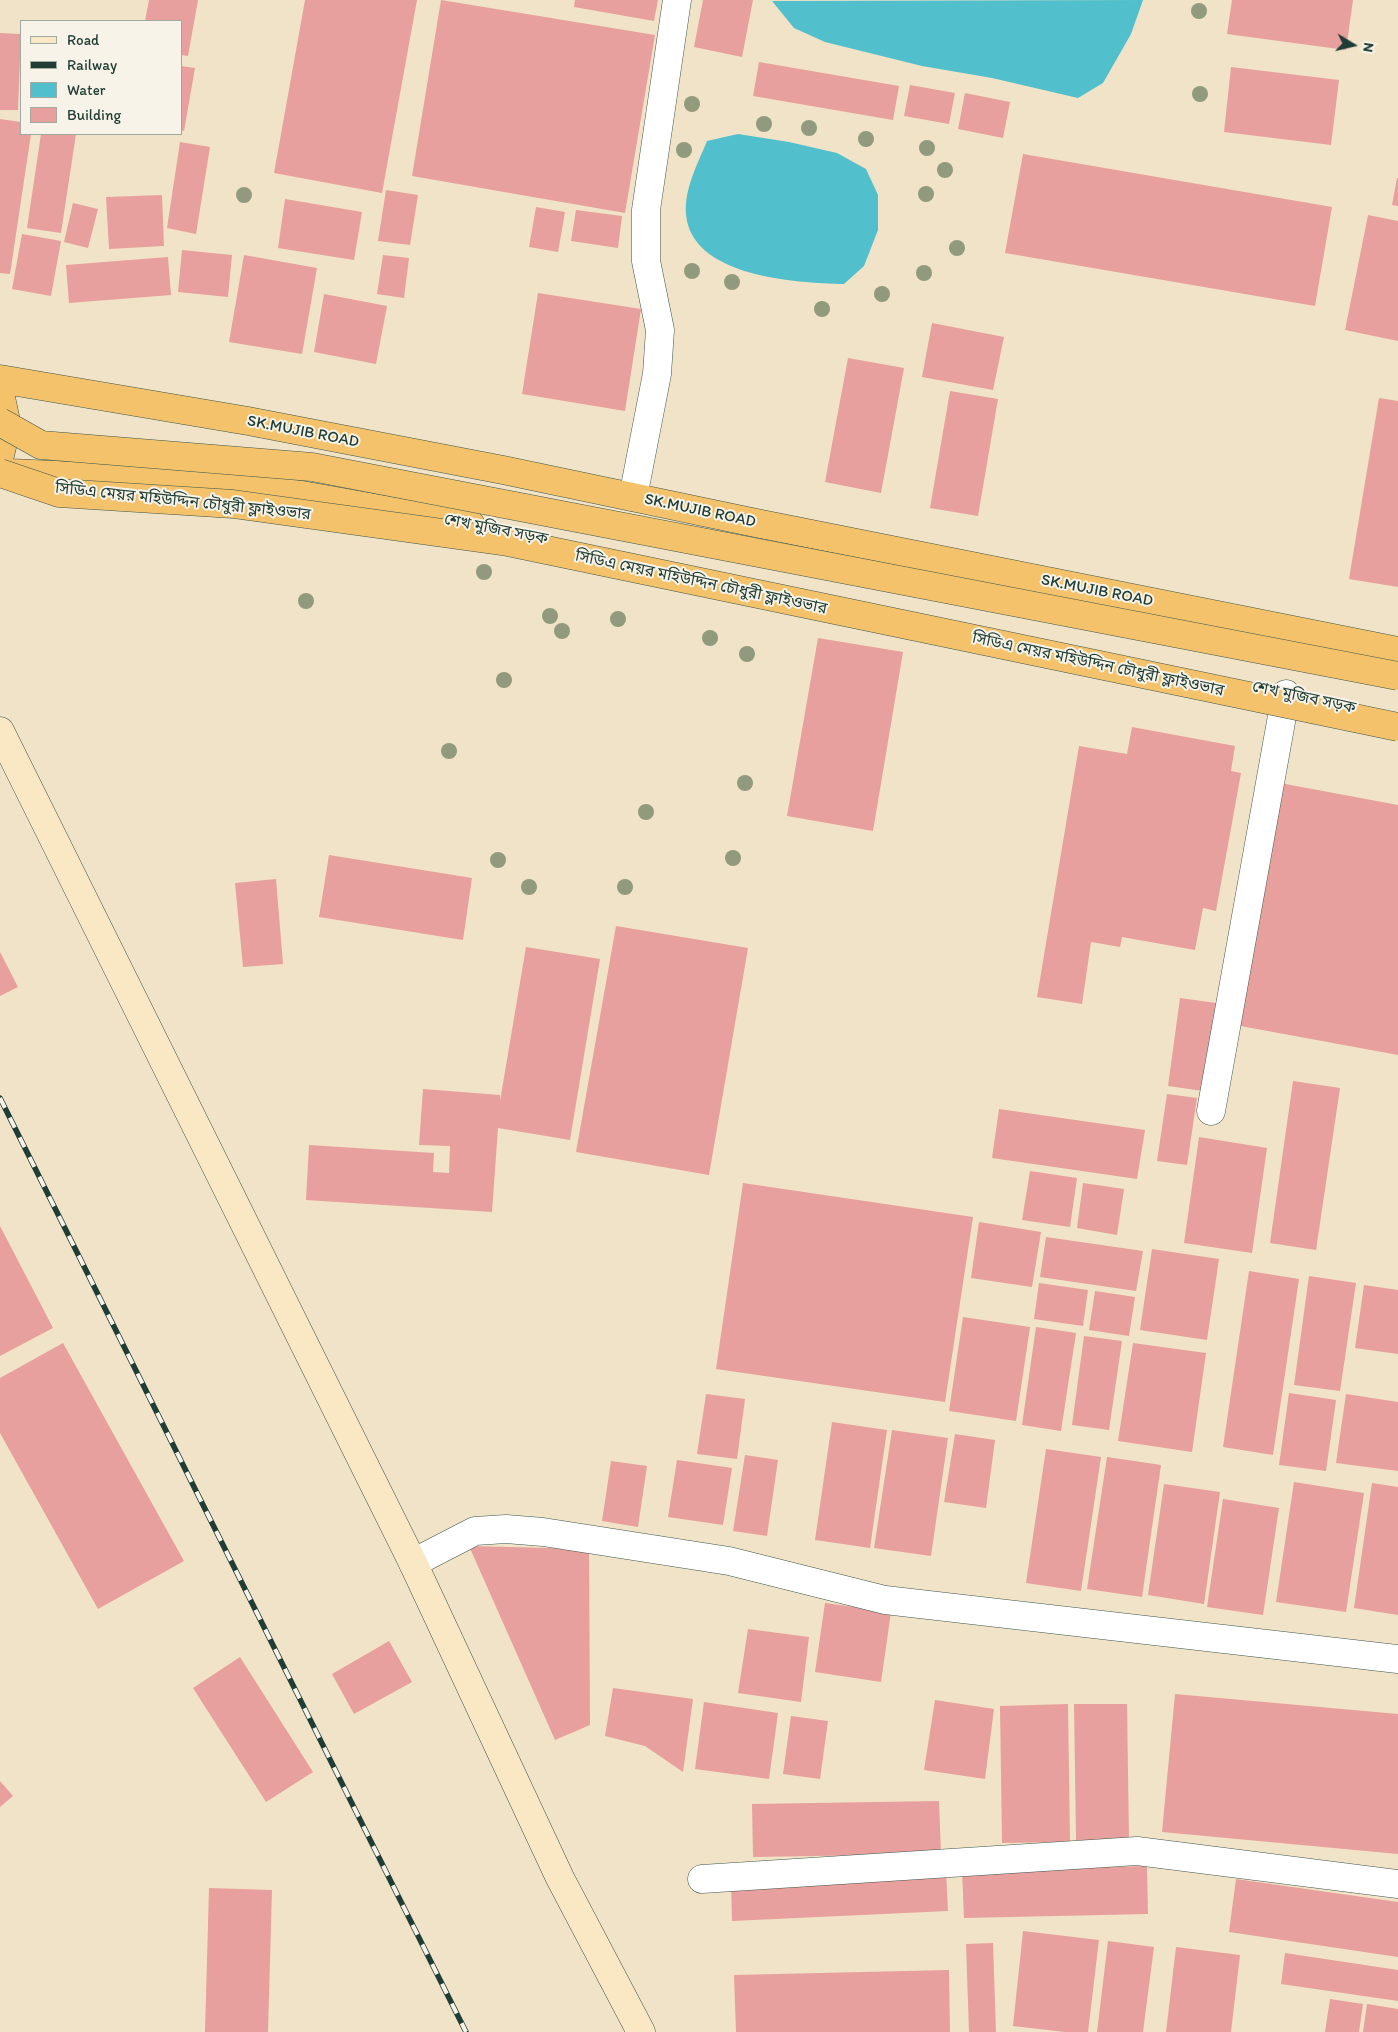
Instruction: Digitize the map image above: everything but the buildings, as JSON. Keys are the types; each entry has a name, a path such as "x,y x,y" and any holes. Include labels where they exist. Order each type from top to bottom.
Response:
{"highway":[{"name":"SK.MUJIB ROAD","path":"0,379 268,425 1398,651"},
{"path":"0,393 7,426 0,455"},
{"path":"0,422 41,445 312,467 1398,676"},
{"name":"শেখ মুজিব সড়ক","path":"0,473 234,482 490,528 1398,718"},
{"name":"সিডিএ মেয়র মহিউদ্দিন চৌধুরী ফ্লাইওভার","path":"0,473 59,493 233,504 508,542 1398,727"}],"main road":[{"path":"0,731 413,1563 560,1878 641,2032"}],"street":[{"path":"633,497 657,374 660,330 646,261 646,210 677,0"},
{"path":"1211,1111 1286,694"},
{"path":"413,1563 475,1531 542,1532 729,1561 885,1600 1398,1659"},
{"path":"702,1879 1137,1851 1398,1884"}],"water":[{"path":"1143,0 1131,34 1103,83 1078,98 992,78 922,66 825,42 794,28 772,1"},
{"path":"738,134 789,142 837,153 866,169 878,195 878,230 864,266 844,284 800,282 749,272 726,264 706,251 692,235 686,214 687,195 692,176 707,141"}],"railway":[{"path":"0,1098 466,2032"}]}
